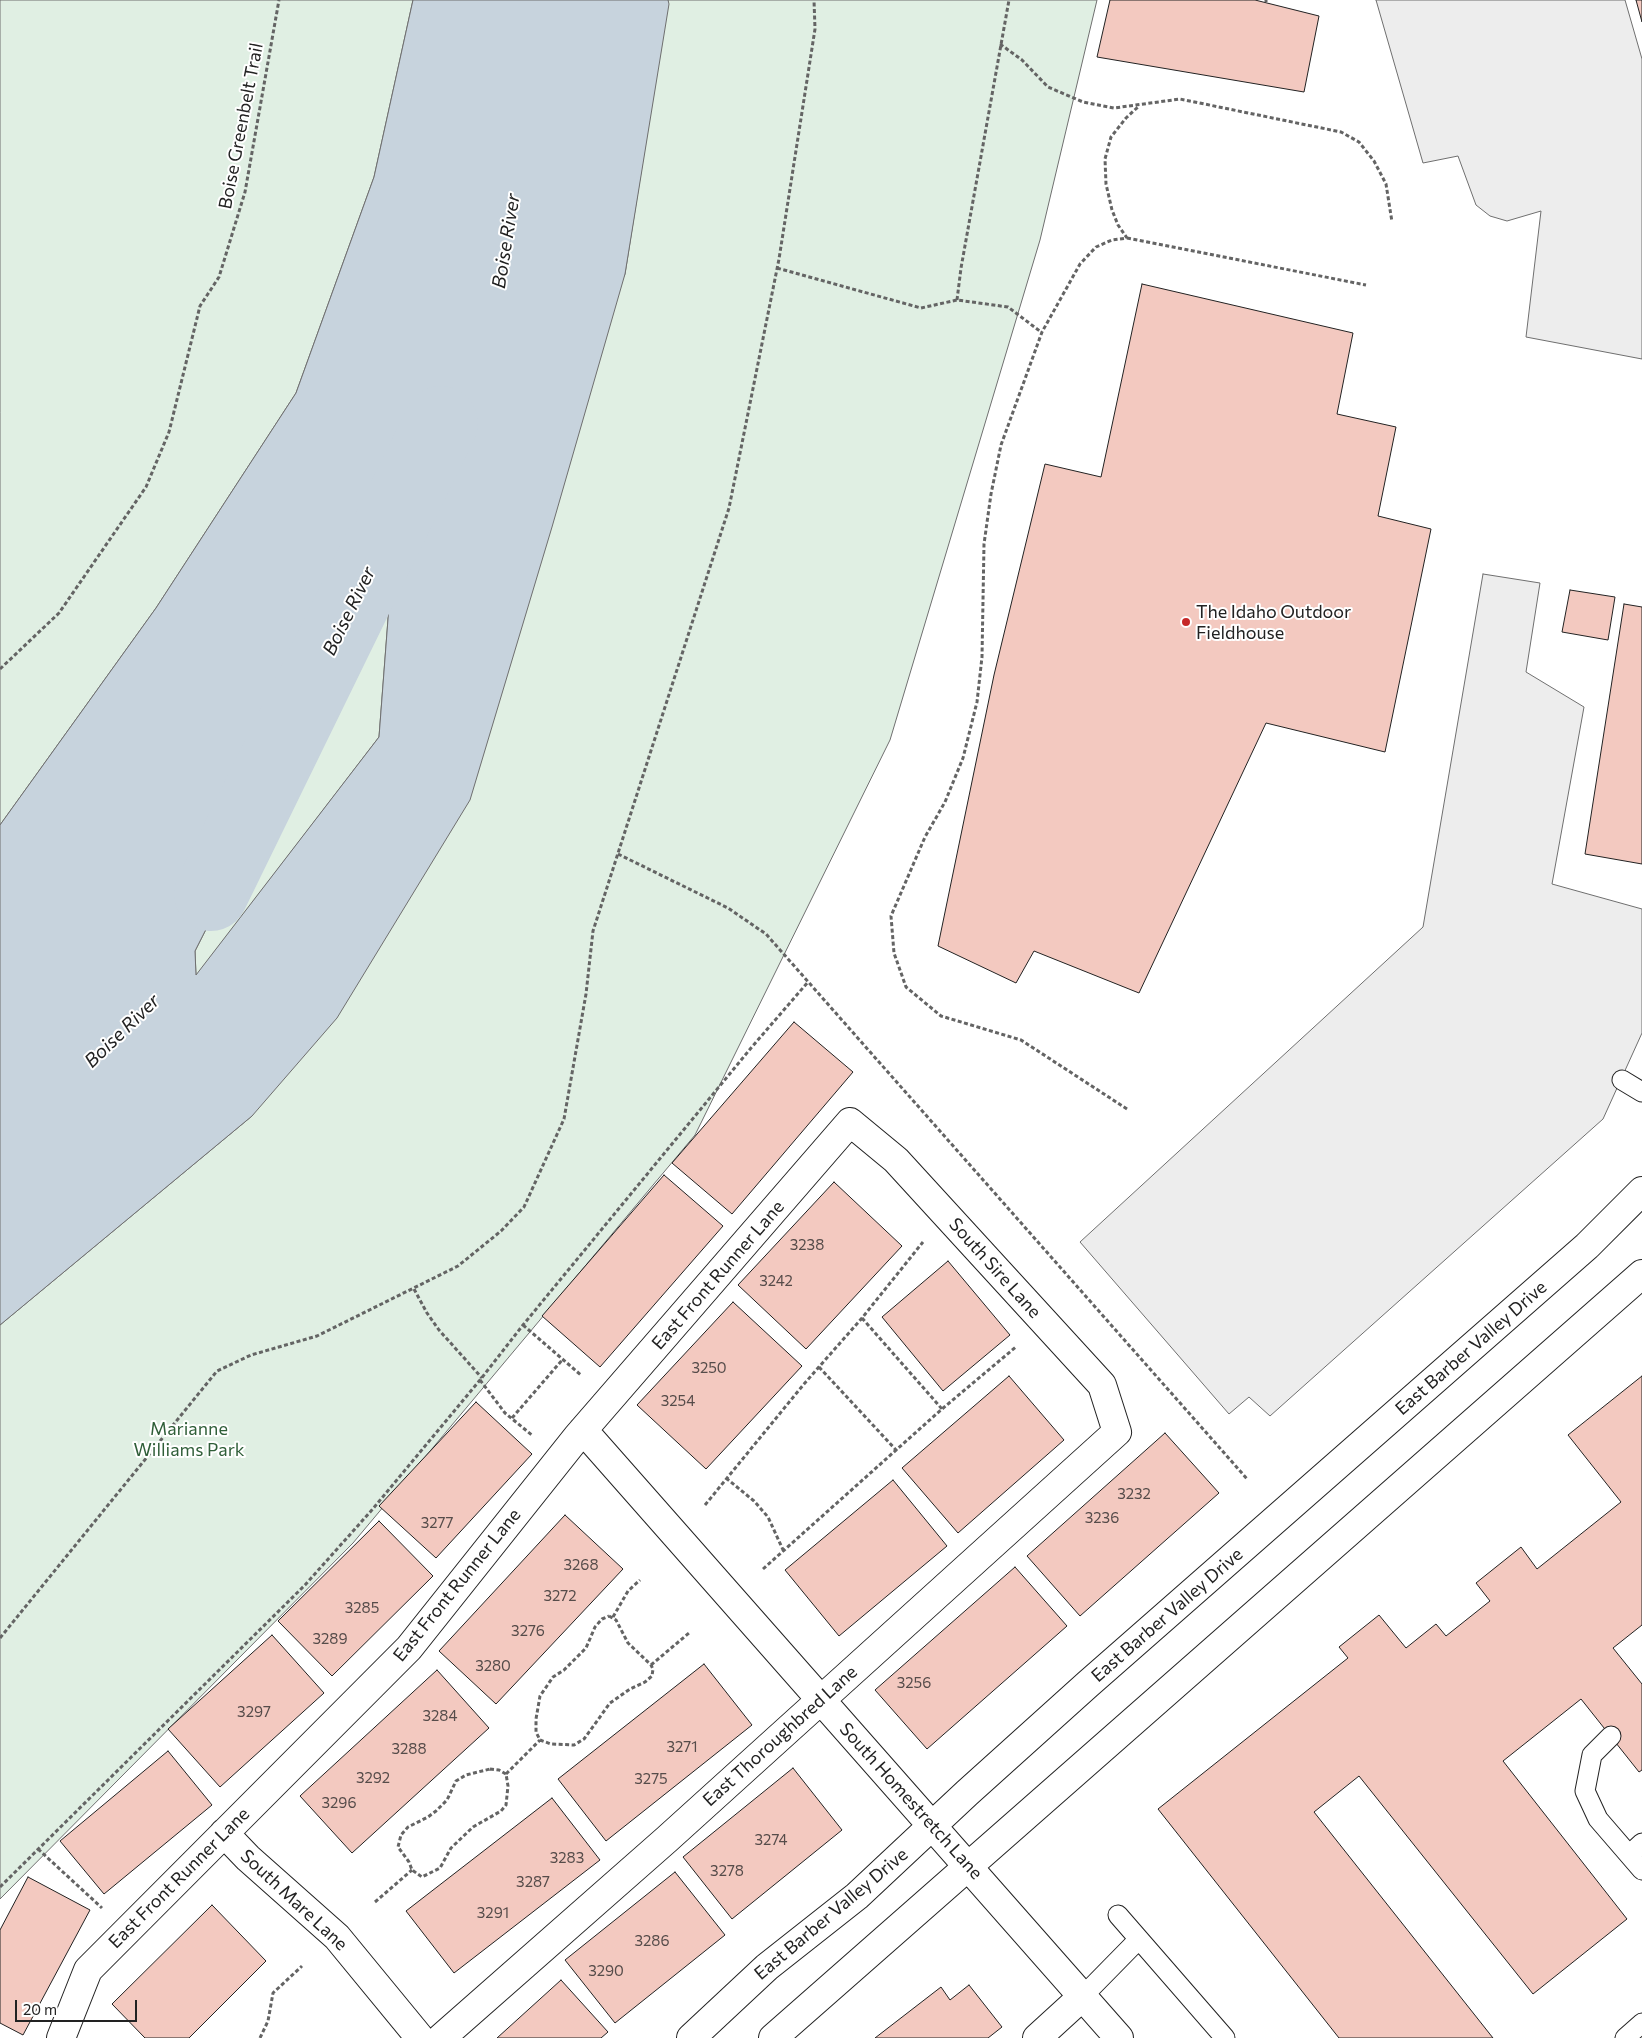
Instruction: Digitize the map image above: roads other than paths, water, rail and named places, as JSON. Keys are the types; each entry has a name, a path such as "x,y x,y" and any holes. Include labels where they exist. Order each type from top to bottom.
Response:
{"street":[{"name":"East Front Runner Lane","path":"61,2038 88,1970 409,1648 583,1430 850,1122"},
{"name":"South Sire Lane","path":"850,1122 896,1160 1102,1385 1117,1432"},
{"name":"East Barber Valley Drive","path":"691,2038 768,1967 857,1896 1088,1684 1587,1246 1642,1191"},
{"path":"773,2038 1642,1274"},
{"name":"South Homestretch Lane","path":"583,1430 1120,2038"},
{"name":"East Thoroughbred Lane","path":"441,2038 666,1840 1117,1432"},
{"name":"South Mare Lane","path":"224,1833 248,1858 337,1937 420,2038"},
{"path":"1037,2038 1083,1996"}],"lane":[{"path":"1622,1080 1642,1092"},
{"path":"1611,1736 1592,1755 1585,1791 1598,1819 1635,1849 1642,1870"},
{"path":"1118,1916 1226,2038"},
{"path":"1083,1996 1139,1939"},
{"path":"1625,2038 1642,2023"}],"water":[{"path":"413,0 668,0 669,4 625,274 470,800 337,1018 252,1116 0,1325 0,825 156,608 296,393 374,177","holes":["390,507 403,523 389,606 379,737 196,975 195,951 237,868 276,729 327,596"]}],"waterway":[{"name":"Boise River","path":"211,894 441,423"}],"place":[{"name":"The Idaho Outdoor Fieldhouse","path":"1186,622"}],"park label":[{"name":"Marianne Williams Park","path":"189,1439"}]}
